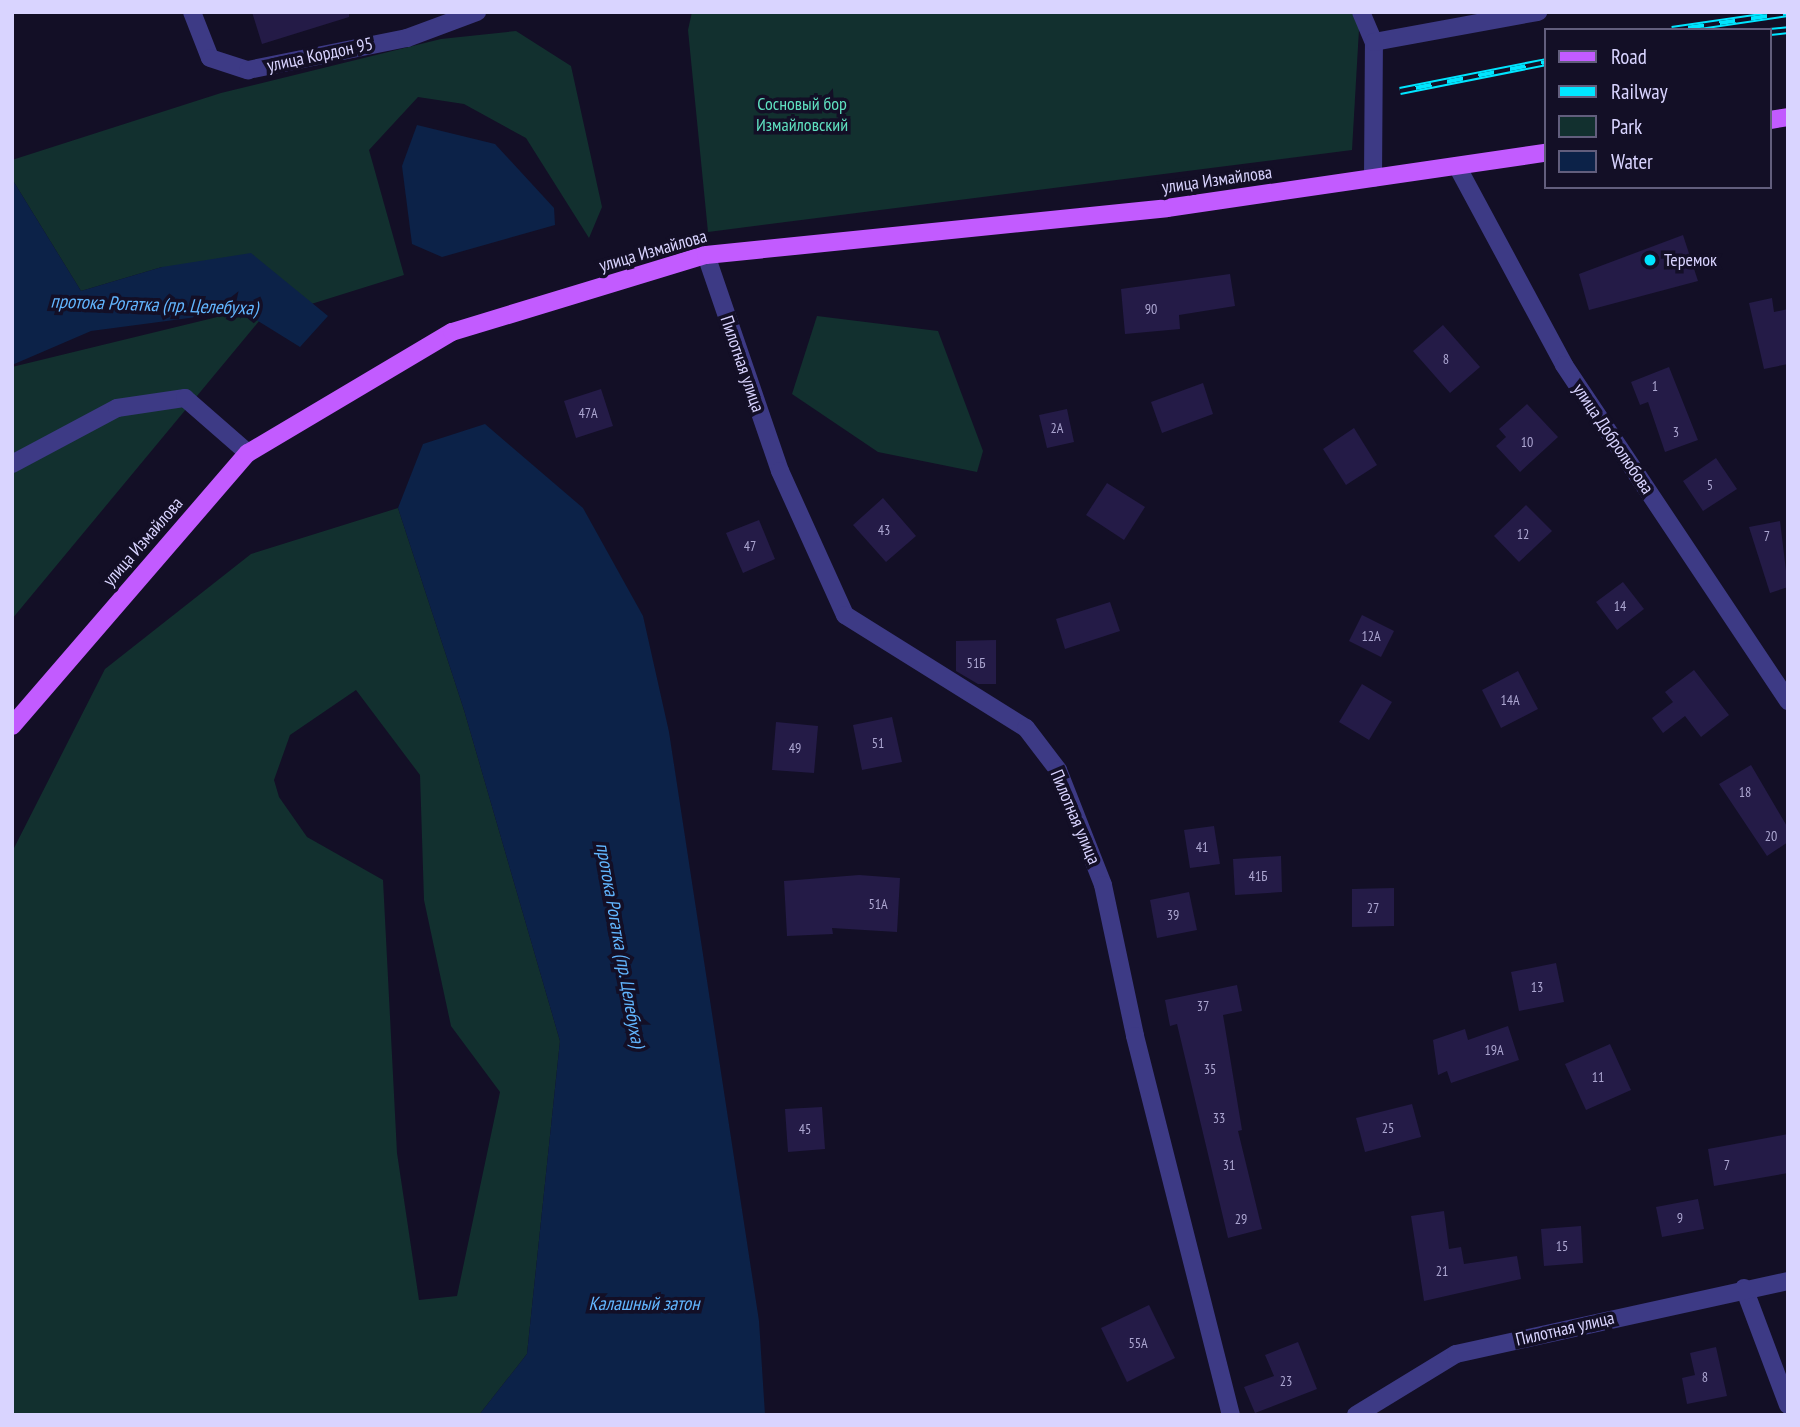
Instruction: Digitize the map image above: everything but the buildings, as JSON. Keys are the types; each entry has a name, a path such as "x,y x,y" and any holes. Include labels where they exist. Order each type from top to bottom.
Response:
{"main road":[{"name":"улица Измайлова","path":"12,726 248,453 452,332 706,255 1167,208 1545,153"}],"street":[{"name":"улица Кордон 95","path":"192,12 210,58 248,70 407,37 478,12"},
{"path":"1361,12 1374,42"},
{"path":"1373,178 1376,12"},
{"path":"1374,42 1538,12"},
{"name":"улица Добролюбова","path":"1457,166 1564,365 1788,701"},
{"name":"Пилотная улица","path":"706,255 780,471 845,615 1026,727 1058,770 1103,885 1135,1036 1231,1415"},
{"path":"12,464 117,408 185,398 248,453"},
{"name":"Пилотная улица","path":"1356,1415 1456,1354 1788,1280"},
{"path":"1744,1288 1788,1405"}],"green space":[{"name":"Сосновый бор Измайловский","path":"692,12 1360,12 1352,150 708,232 688,30"},
{"path":"516,31 571,66 602,207 589,238 526,138 464,104 418,97 369,150 404,275 260,320 12,619 12,367 242,311 162,267 81,291 12,179 12,160 221,93 441,39"},
{"path":"817,316 938,331 983,451 977,472 878,452 792,394"},
{"path":"398,508 464,710 560,1041 527,1354 479,1415 12,1415 12,852 105,669 251,554","holes":["356,690 420,775 424,900 451,1026 500,1092 457,1296 419,1300 397,1153 383,880 307,837 279,797 274,780 290,735"]}],"water":[{"path":"417,125 495,144 554,208 555,225 442,257 412,244 402,166"},
{"name":"протока Рогатка (пр. Целебуха)","path":"12,179 81,291 162,267 251,253 328,316 300,347 242,311 91,331 12,365"},
{"name":"Калашный затон","path":"485,424 583,508 643,616 669,732 759,1321 765,1415 479,1415 527,1354 560,1041 464,710 398,508 423,444"}],"railway":[{"path":"1686,28 1788,13"},
{"path":"1772,32 1788,30"},
{"path":"1400,91 1545,62"}],"place":[{"name":"Теремок","path":"1650,260"}]}
